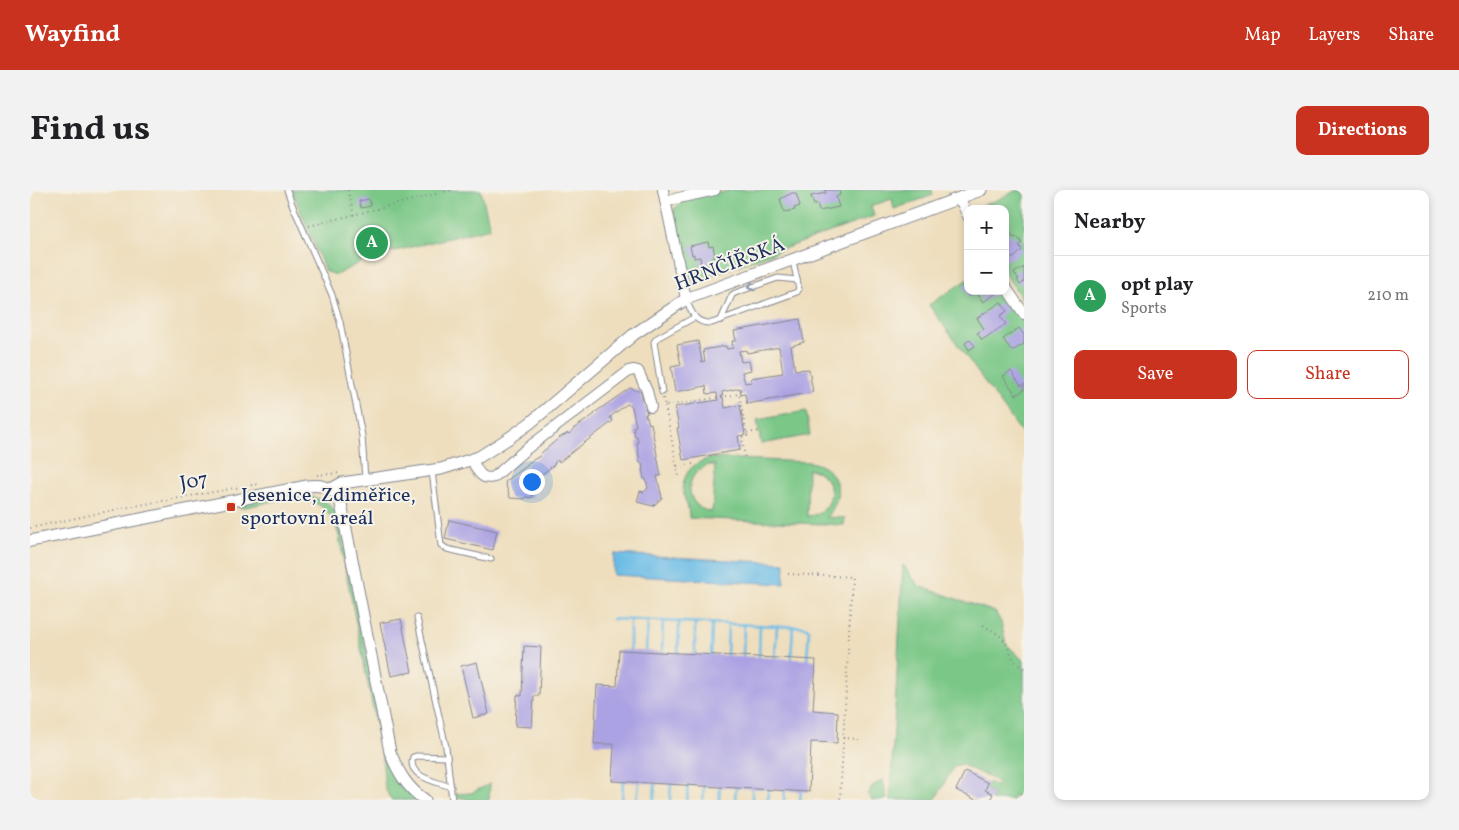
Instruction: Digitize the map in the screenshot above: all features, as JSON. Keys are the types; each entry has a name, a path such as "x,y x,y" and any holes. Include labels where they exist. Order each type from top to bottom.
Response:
{"street":[{"path":"663,190 686,299"},
{"path":"665,201 715,190"},
{"name":"HRNČÍŘSKÁ","path":"331,489 338,484 432,471 472,460 495,448 530,423 627,340 686,299 981,190"},
{"path":"960,199 964,208"},
{"path":"1009,292 1024,314"},
{"path":"472,460 482,476 494,477 525,450 629,371 638,371 647,391 651,407"},
{"path":"30,540 307,486 331,489 338,495 341,504 390,752 404,780 413,792 425,800"}],"lane":[{"path":"287,190 332,295 340,322 362,436 365,480"},
{"path":"686,299 695,317 700,322 705,324 720,320 796,292 799,288 793,260"},
{"path":"720,320 732,295 778,278 797,280"},
{"path":"662,392 654,342 657,338 695,317"},
{"path":"432,471 441,546 447,550 491,559"},
{"path":"417,618 447,757 452,800"},
{"path":"447,757 416,756 413,757 411,764 422,777 451,788"}],"path":[{"path":"348,190 354,215"},
{"path":"302,228 452,190"},
{"path":"662,392 679,477"},
{"path":"664,406 740,394 747,433"},
{"path":"745,460 742,437 747,436 747,433 759,431"},
{"path":"677,466 693,464"},
{"path":"314,475 348,472"},
{"name":"J07","path":"30,528 123,508 258,484"},
{"path":"788,574 852,577 840,800"},
{"path":"983,625 1000,636 1016,663 1024,668"},
{"path":"843,738 859,739 859,735"}],"green space":[{"path":"292,190 481,190 490,228 370,257 336,275 325,271"},
{"path":"732,190 932,190 933,195 894,209 892,199 871,206 874,216 693,282 688,275 686,276 673,216 674,209 682,201"},
{"path":"1017,190 1021,190 1024,195 1024,302 1009,279 1009,205 983,205"},
{"path":"964,282 964,295 1006,295 1024,323 1024,436 929,305"},
{"path":"806,411 810,435 761,444 757,420"},
{"path":"708,459 809,462 819,465 827,469 836,483 836,500 826,517 845,518 844,525 689,518 683,488 684,481 690,469 701,461","holes":["709,465 715,465 712,512 696,504 690,490 694,475 700,469","808,469 818,472 825,478 831,494 825,509 817,514 807,516"]},
{"path":"300,492 326,502 337,512 390,765 396,778 416,800 391,800 385,788 382,755 339,536 332,519 323,508 312,502 299,499 240,508 239,503"},
{"path":"903,565 919,586 995,612 1001,622 1006,644 1024,661 1024,800 1014,795 1012,800 991,800 994,794 985,789 989,782 996,786 999,782 961,764 954,766 935,800 890,800"},
{"path":"883,780 886,800 872,800 867,794 874,785"},
{"path":"490,784 489,800 456,798 456,794 471,793"}],"water":[{"path":"614,554 785,563 784,584 613,575"}],"building":[{"path":"825,190 839,190 840,195 836,197 839,207 819,211 817,204 814,205 811,196 826,193"},
{"path":"796,193 800,206 794,208 795,210 784,212 780,199"},
{"path":"369,199 371,206 361,208 359,201"},
{"path":"1011,233 1014,238 1017,237 1022,243 1019,245 1022,250 1015,257 1009,259 1009,250 1009,234"},
{"path":"708,242 709,247 713,246 715,256 711,258 712,264 701,266 700,257 694,258 690,246"},
{"path":"1024,267 1024,282 1020,285 1017,280 1019,279 1014,273"},
{"path":"978,295 994,295 983,302"},
{"path":"1001,302 1007,311 1000,316 1006,324 982,340 977,333 984,329 977,318"},
{"path":"800,319 804,342 791,346 795,370 809,369 813,392 747,404 745,394 741,395 740,388 722,392 725,408 740,405 745,435 738,436 740,450 683,460 675,407 718,400 717,393 707,394 706,386 675,392 671,367 681,365 677,345 698,341 702,362 705,361 703,350 726,346 727,349 733,348 732,341 736,341 734,331","holes":["779,347 783,373 751,378 752,382 745,383 742,372 751,370 749,361 741,362 739,351 746,350 747,353"]},
{"path":"1019,328 1024,335 1024,344 1012,351 1003,339"},
{"path":"970,340 975,346 969,350 965,343"},
{"path":"1011,371 1021,386 1024,384 1024,390 1016,395 1003,376"},
{"path":"630,388 641,392 647,414 645,414 649,424 651,423 661,476 657,476 662,498 653,506 637,502 640,491 644,492 648,488 646,479 644,479 642,463 640,463 637,436 635,437 633,427 636,426 632,407 627,404 610,417 613,421 559,462 558,460 541,475 540,473 536,476 535,474 524,482 526,488 532,489 532,498 510,498 505,482 541,455 559,438 569,434 594,413"},
{"path":"449,520 497,531 493,550 445,539"},
{"path":"401,619 412,672 391,676 380,623"},
{"path":"524,646 541,647 539,696 534,696 532,727 515,726 517,695 522,696"},
{"path":"619,650 816,660 813,710 838,712 837,743 811,742 809,792 612,781 614,744 594,744 597,685 617,686"},
{"path":"477,662 489,714 473,718 461,666"},
{"path":"965,771 988,783 985,790 993,794 990,800 976,800 956,790"}],"waterway":[{"path":"612,619 805,627 809,630 807,660"},
{"path":"630,620 630,650"},
{"path":"646,651 648,620"},
{"path":"662,652 663,621"},
{"path":"678,653 679,622"},
{"path":"695,623 695,654"},
{"path":"711,655 712,624"},
{"path":"727,655 728,624"},
{"path":"743,656 744,624"},
{"path":"759,657 760,625"},
{"path":"775,658 777,626"},
{"path":"791,659 793,627"},
{"path":"622,800 623,782"},
{"path":"637,800 639,783"},
{"path":"654,800 655,784"},
{"path":"670,800 671,784"},
{"path":"687,800 688,785"},
{"path":"703,800 704,786"},
{"path":"719,800 720,787"},
{"path":"735,800 736,788"},
{"path":"752,789 752,800"},
{"path":"768,790 768,800"},
{"path":"784,800 785,790"},
{"path":"800,800 801,791"}],"place":[{"name":"opt play","path":"372,243"},
{"name":"Jesenice, Zdiměřice, sportovní areál","path":"231,507"}]}
